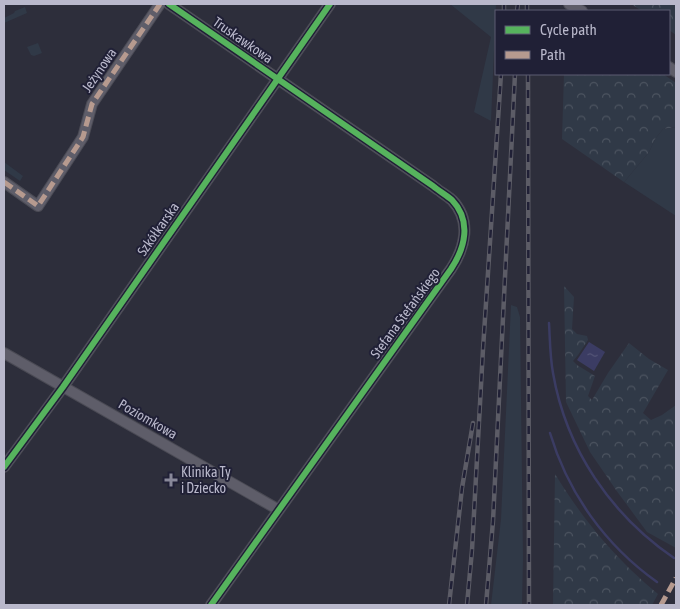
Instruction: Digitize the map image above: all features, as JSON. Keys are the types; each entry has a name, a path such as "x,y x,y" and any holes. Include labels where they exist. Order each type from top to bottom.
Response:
{"street":[{"name":"Jeżynowa","path":"4,182 38,206 84,137 92,104 160,4"},
{"name":"Truskawkowa","path":"169,4 278,79"},
{"name":"Szkółkarska","path":"4,467 63,387 330,4"},
{"path":"569,4 580,10"},
{"name":"Stefana Stefańskiego","path":"211,605 451,269 459,257 464,234 464,222 460,211 452,200 278,79"},
{"name":"Poziomkowa","path":"4,353 279,510"}],"green space":[{"path":"450,4 496,4 491,121 474,112 491,37"},
{"path":"631,4 676,4 676,35 670,31 670,10 640,10"},
{"path":"25,7 27,13 4,23 4,18"},
{"path":"38,43 42,53 34,56 31,55 27,47"},
{"path":"564,75 664,75 676,83 676,127 663,129 655,139 649,152 624,182 562,139"},
{"path":"676,127 676,216 624,182 649,152 655,139 663,129"},
{"path":"4,162 23,176 20,181 4,170"},
{"path":"564,286 574,297 572,329 577,334 587,336 588,340 573,361 595,376 588,396 592,400 629,343 649,359 668,370 643,413 651,420 676,405 676,548 647,532 590,452 566,402"},
{"path":"511,305 517,307 520,317 522,605 491,605 501,519"},
{"path":"555,474 581,513 600,537 632,571 658,594 652,605 553,605"}],"water":[{"path":"589,342 605,352 594,371 577,360"}],"waterway":[{"path":"549,323 552,367 559,401 580,454 611,501 630,522 674,558"},
{"path":"550,433 567,476 591,516 621,552 657,582"}],"railway":[{"path":"504,4 504,10"},
{"path":"517,10 518,4"},
{"path":"527,4 527,10"},
{"path":"467,605 501,75"},
{"path":"486,605 493,521 515,75"},
{"path":"528,75 529,605"},
{"path":"449,605 462,488 473,423"}],"marked path":[{"path":"4,182 38,206 83,137 92,104 160,4"},
{"path":"661,605 676,578"}],"cycle path":[{"path":"169,4 450,198 458,208 464,226 463,243 451,269 211,605"},
{"path":"4,467 63,387 330,4"}],"place":[{"name":"Klinika Ty i Dziecko","path":"171,480"}]}
